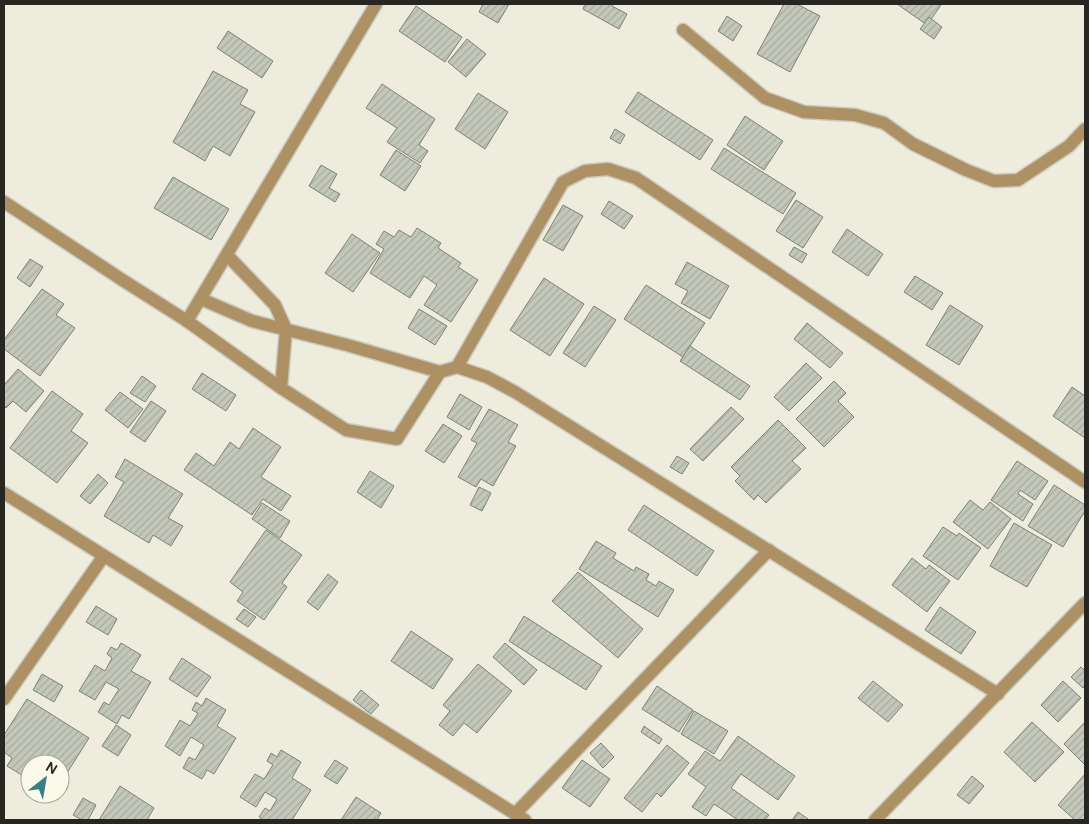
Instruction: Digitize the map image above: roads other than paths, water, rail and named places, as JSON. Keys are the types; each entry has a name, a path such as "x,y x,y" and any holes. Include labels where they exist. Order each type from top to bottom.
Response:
{"street":[{"path":"187,321 376,4"},
{"path":"683,30 765,98 804,112 855,115 884,123 913,144 966,170 994,181 1018,180 1069,146 1085,129"},
{"path":"457,368 563,182 585,171 608,169 636,178 1085,482"},
{"path":"4,202 187,321 281,388 346,430 397,438 440,372"},
{"path":"227,255 275,305 286,329 281,388"},
{"path":"201,299 252,321 347,345 440,372 457,368 487,377 515,392 998,694"},
{"path":"4,493 103,557 520,817 769,550"},
{"path":"4,699 103,557"},
{"path":"875,820 1085,603"}]}
